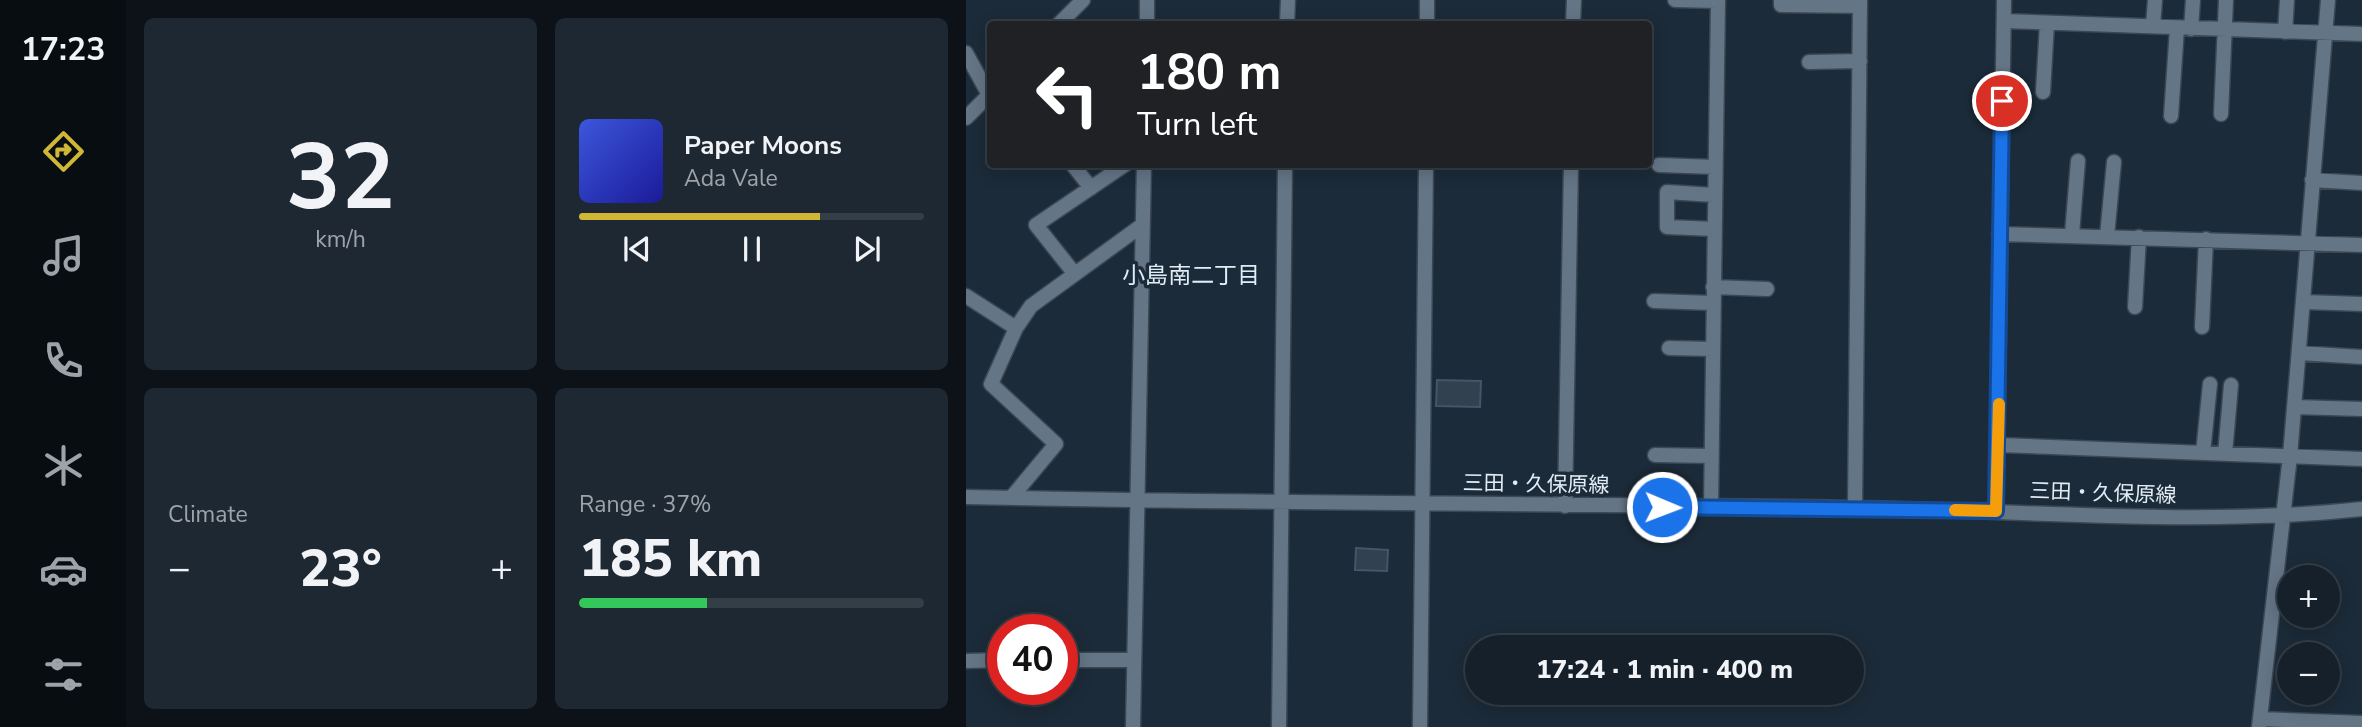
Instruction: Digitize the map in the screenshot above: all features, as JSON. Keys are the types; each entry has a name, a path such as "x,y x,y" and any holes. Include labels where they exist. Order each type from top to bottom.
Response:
{"street":[{"path":"1062,21 1083,0"},
{"path":"1147,0 1147,21"},
{"path":"1287,0 1287,21"},
{"path":"1427,0 1427,21"},
{"path":"1573,21 1574,0"},
{"path":"1675,0 1718,1 1711,507"},
{"path":"1781,0 1781,5 1860,3 1855,508"},
{"path":"1996,511 2004,0"},
{"path":"2153,26 2155,0"},
{"path":"2171,116 2184,28 2193,0"},
{"path":"2221,114 2226,0"},
{"path":"2285,32 2287,0"},
{"path":"2328,0 2300,353 2260,723 2362,723"},
{"path":"2004,21 2362,34"},
{"path":"2043,92 2047,23"},
{"path":"966,53 987,89"},
{"path":"1809,62 1860,61"},
{"path":"966,118 987,97"},
{"path":"2072,234 2078,161"},
{"path":"2107,236 2114,162"},
{"path":"1659,165 1714,167"},
{"path":"1075,168 1091,188"},
{"path":"1074,273 1036,225 1120,168"},
{"path":"1133,727 1144,168"},
{"path":"1279,727 1285,168"},
{"path":"1420,727 1426,168"},
{"path":"1565,506 1571,168"},
{"path":"2312,180 2362,183"},
{"path":"1714,195 1667,192 1667,227 1714,229"},
{"path":"1011,498 1056,444 991,384 1016,328 1031,306 1141,226"},
{"path":"1999,234 2362,244"},
{"path":"2135,307 2138,237"},
{"path":"2202,327 2206,239"},
{"path":"1713,287 1767,289"},
{"path":"966,296 1016,328"},
{"path":"1654,302 1712,303"},
{"path":"2304,302 2362,304"},
{"path":"1669,348 1712,349"},
{"path":"2300,353 2362,357"},
{"path":"2203,453 2210,384"},
{"path":"2225,454 2231,384"},
{"path":"2294,407 2362,409"},
{"path":"1999,445 2362,459"},
{"path":"1655,455 1711,456"},
{"name":"三田・久保原線","path":"966,497 1855,508 2284,517 2362,509"},
{"path":"966,660 987,660"},
{"path":"1078,660 1134,660"}],"building":[{"path":"1437,380 1481,381 1480,407 1436,406"},
{"path":"1356,548 1388,550 1387,571 1355,570"}],"slow traffic":[{"path":"1955,510 1996,511 1999,404"}],"district":[{"name":"小島南二丁目","path":"1191,275"}],"route":[{"path":"1662,507 1996,511 2002,101"}]}
